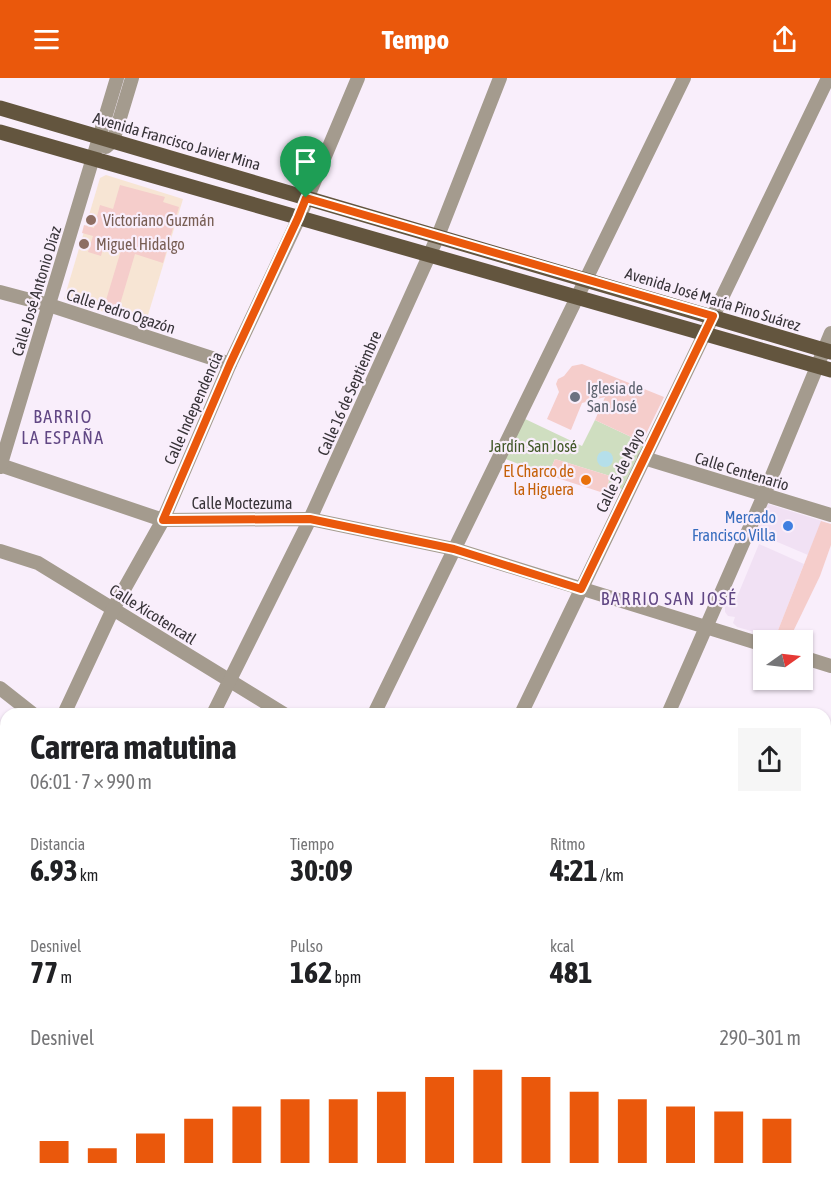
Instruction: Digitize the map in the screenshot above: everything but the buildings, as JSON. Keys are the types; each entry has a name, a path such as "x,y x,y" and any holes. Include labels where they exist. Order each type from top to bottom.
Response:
{"main road":[{"name":"Avenida Francisco Javier Mina","path":"0,108 586,280"},
{"path":"0,132 430,254 577,299"},
{"name":"Avenida José María Pino Suárez","path":"586,280 828,351"},
{"name":"Avenida José María Pino Suárez","path":"577,299 824,368"}],"street":[{"path":"106,140 117,78"},
{"path":"106,140 132,78"},
{"name":"Calle Independencia","path":"67,708 113,609 163,520 358,78"},
{"name":"Calle 16 de Septiembre","path":"216,708 310,519 430,254 500,78"},
{"path":"377,708 684,78"},
{"name":"Calle 5 de Mayo","path":"523,708 828,78"},
{"name":"Calle José Antonio Díaz","path":"0,466 92,158 106,140"},
{"name":"Calle Pedro Ogazón","path":"0,292 49,305 230,364"},
{"path":"671,708 764,495 824,368 831,333"},
{"name":"Calle Centenario","path":"644,458 831,515"},
{"name":"Calle Moctezuma","path":"0,466 163,520 310,519 454,549 753,642"},
{"name":"Calle Xicotencatl","path":"0,551 38,563 274,708"},
{"path":"813,660 831,666"},
{"path":"0,688 25,708"}],"shaded area":[{"path":"106,175 183,199 145,325 64,299 100,178"},
{"name":"Mercado Francisco Villa","path":"765,505 822,521 808,555 754,532"},
{"path":"759,544 804,564 778,630 753,632 737,627 733,623 735,617 728,616 725,607 731,602 733,596 737,597"}],"green space":[{"name":"Jardín San José","path":"523,418 582,446 595,420 644,443 622,489 608,484 610,476 555,459 548,475 503,458"}],"water":[{"path":"605,451 613,459 605,467 597,459"}],"place":[{"name":"Victoriano Guzmán","path":"91,220"},
{"name":"Miguel Hidalgo","path":"84,244"},
{"name":"Iglesia de San José","path":"575,397"},
{"name":"El Charco de la Higuera","path":"586,480"},
{"name":"Mercado Francisco Villa","path":"788,526"}],"district":[{"name":"BARRIO LA ESPAÑA","path":"63,427"},
{"name":"BARRIO SAN JOSÉ","path":"669,599"}],"route":[{"path":"306,198 713,316 581,589 454,549 310,519 163,520 230,364 306,198"}]}
